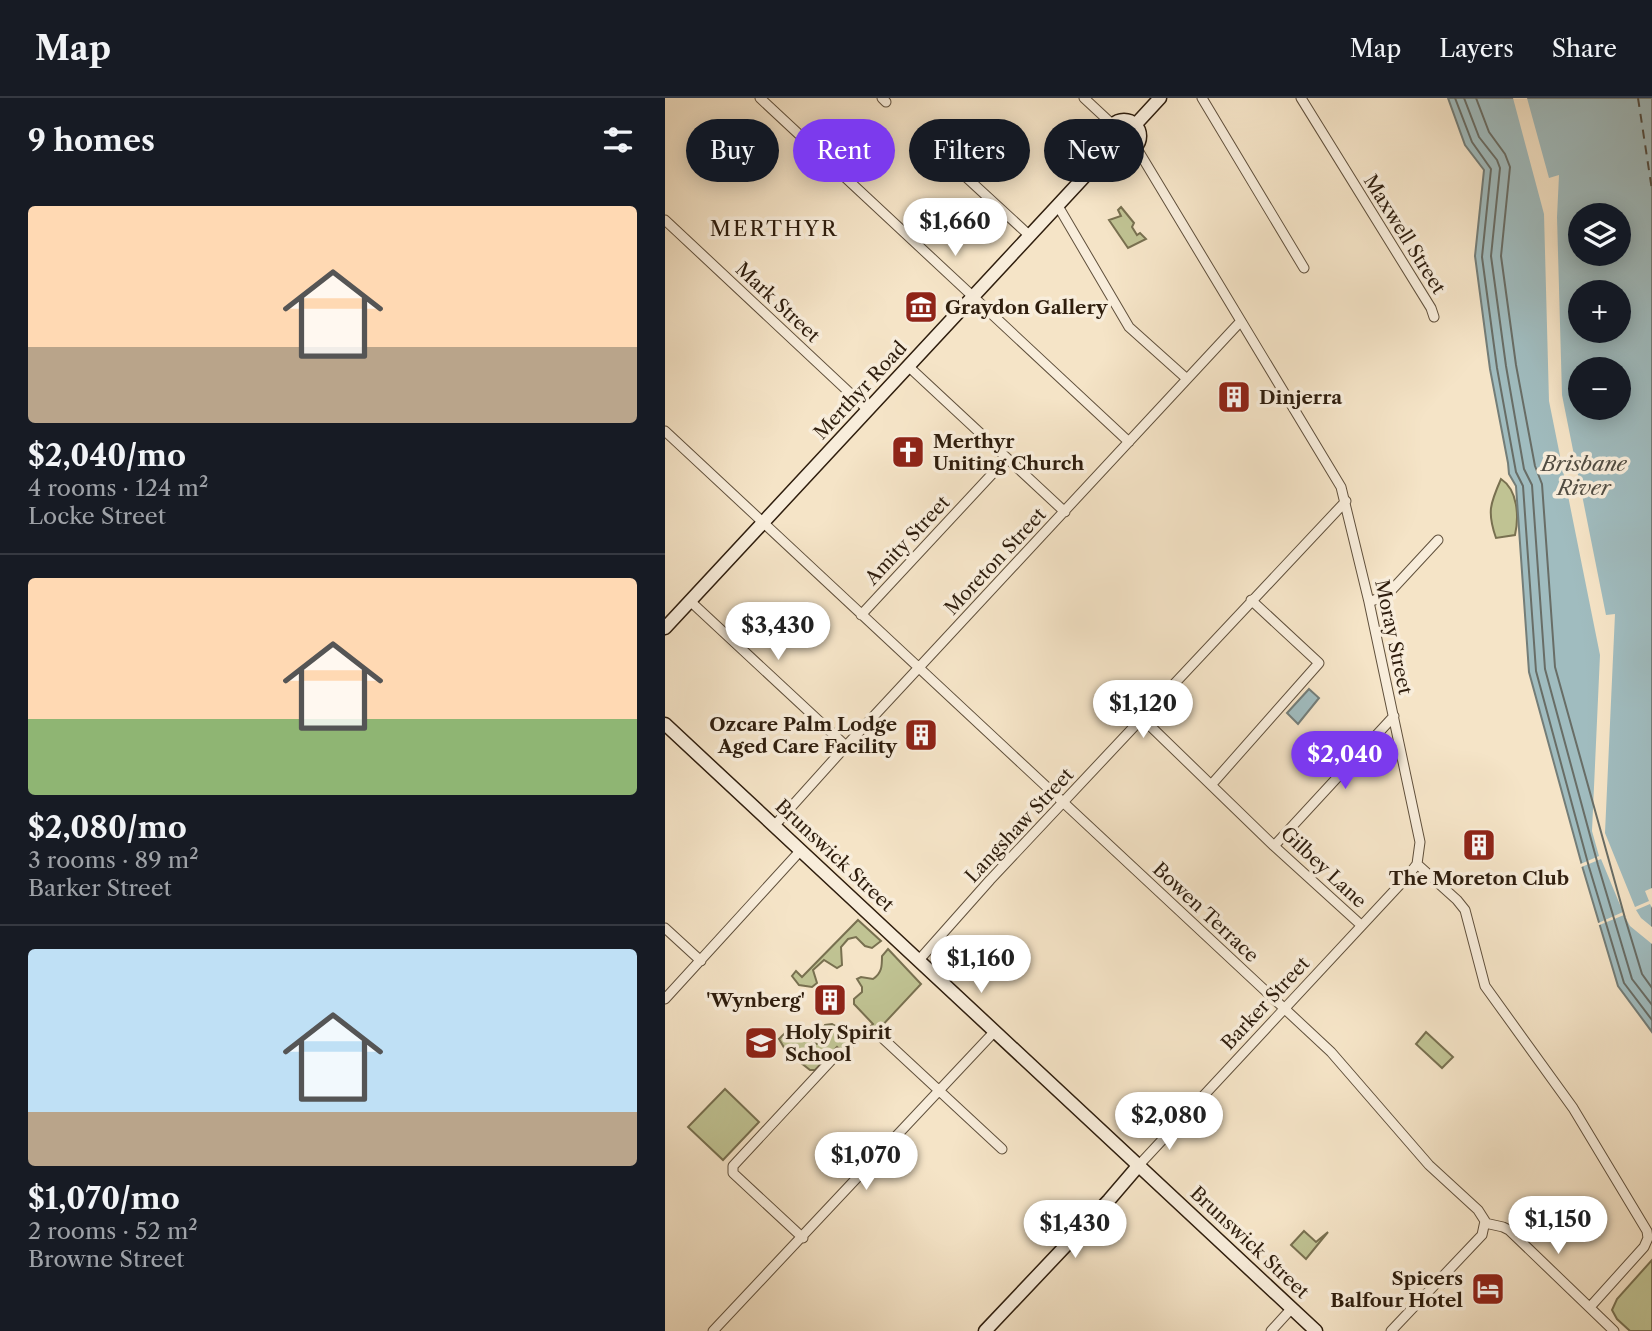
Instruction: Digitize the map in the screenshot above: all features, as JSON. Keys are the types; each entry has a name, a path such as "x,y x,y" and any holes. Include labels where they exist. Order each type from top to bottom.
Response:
{"street":[{"path":"759,98 1129,442"},
{"path":"1084,98 1107,119"},
{"path":"1141,119 1160,98"},
{"path":"1202,98 1304,268"},
{"name":"Maxwell Street","path":"1301,98 1431,308 1434,317"},
{"name":"Moray Street","path":"1144,160 1341,487 1369,602 1420,842 1417,864"},
{"path":"971,182 1030,236"},
{"name":"Merthyr Road","path":"665,628 1080,182"},
{"path":"1058,206 1129,327 1187,379"},
{"name":"Mark Street","path":"665,220 868,410"},
{"name":"Moreton Street","path":"775,825 1241,321"},
{"path":"908,366 1065,512"},
{"name":"Bowen Terrace","path":"665,431 1340,1062 1429,1165 1478,1210 1485,1223 1509,1230 1610,1329"},
{"name":"Amity Street","path":"862,615 1007,458"},
{"name":"Langshaw Street","path":"919,960 1346,500"},
{"path":"1369,602 1387,595 1438,540"},
{"path":"1212,784 1319,663 1251,600"},
{"path":"690,601 846,746"},
{"path":"1274,846 1394,716"},
{"name":"Gilbey Lane","path":"1143,719 1274,846 1361,925"},
{"name":"Brunswick Street","path":"665,723 1316,1331"},
{"path":"665,999 801,850"},
{"path":"1417,864 1465,910 1485,986 1573,1108 1647,1231 1648,1238 1644,1247 1590,1307"},
{"name":"Barker Street","path":"1139,1165 1417,864"},
{"path":"665,928 701,961"},
{"path":"713,1331 995,1031"},
{"path":"877,1033 1002,1149"},
{"path":"803,1238 733,1174 733,1166 838,1053"},
{"path":"985,1331 1139,1165"},
{"path":"1391,1331 1480,1238 1484,1233 1485,1223"},
{"path":"1271,1331 1292,1308"}],"green space":[{"path":"1121,207 1134,223 1132,227 1137,235 1140,233 1146,239 1128,248 1109,220 1121,216 1118,210"},
{"path":"1501,479 1514,497 1516,528 1515,535 1496,538 1491,521 1491,508"},
{"path":"858,920 881,941 872,948 865,946 856,937 848,939 841,947 842,965 837,968 824,960 813,970 817,983 812,987 799,985 792,976 796,971 802,977"},
{"path":"888,949 921,984 878,1030 862,1038 845,1054 837,1047 815,1070 810,1070 786,1051 779,1039 794,1029 817,1044 821,1043 821,1032 825,1025 832,1024 859,1039 873,1024 854,1004 854,999 862,992 857,979 876,977 881,969 882,956"},
{"path":"1426,1032 1453,1057 1442,1068 1416,1044"},
{"path":"725,1089 759,1122 723,1160 688,1127"},
{"path":"1304,1231 1316,1242 1328,1232 1306,1259 1291,1245"},
{"path":"1652,1260 1652,1331 1630,1331 1612,1310 1617,1299"}],"water":[{"name":"Brisbane River","path":"1448,98 1652,98 1652,1032 1618,986 1529,672 1516,486 1509,474 1490,369 1475,256 1484,170 1465,145"},
{"path":"1309,689 1319,698 1298,724 1287,713"}],"pier":[{"path":"1513,98 1527,98 1549,178 1559,175 1557,217 1562,395 1606,615 1615,614 1605,833 1635,907 1649,901 1645,891 1652,888 1652,908 1650,904 1636,910 1652,927 1652,944 1630,926 1624,915 1597,926 1596,924 1623,912 1601,859 1579,868 1578,865 1599,856 1592,831 1600,655 1549,401 1544,214"}],"ferry route":[{"path":"1638,98 1652,190"}],"place":[{"name":"Graydon Gallery","path":"921,307"},
{"name":"Dinjerra","path":"1234,397"},
{"name":"Merthyr Uniting Church","path":"908,452"},
{"name":"Ozcare Palm Lodge Aged Care Facility","path":"921,735"},
{"name":"The Moreton Club","path":"1479,845"},
{"name":"'Wynberg'","path":"830,1000"},
{"name":"Holy Spirit School","path":"761,1043"},
{"name":"Spicers Balfour Hotel","path":"1488,1289"}],"district":[{"name":"MERTHYR","path":"774,229"}]}
